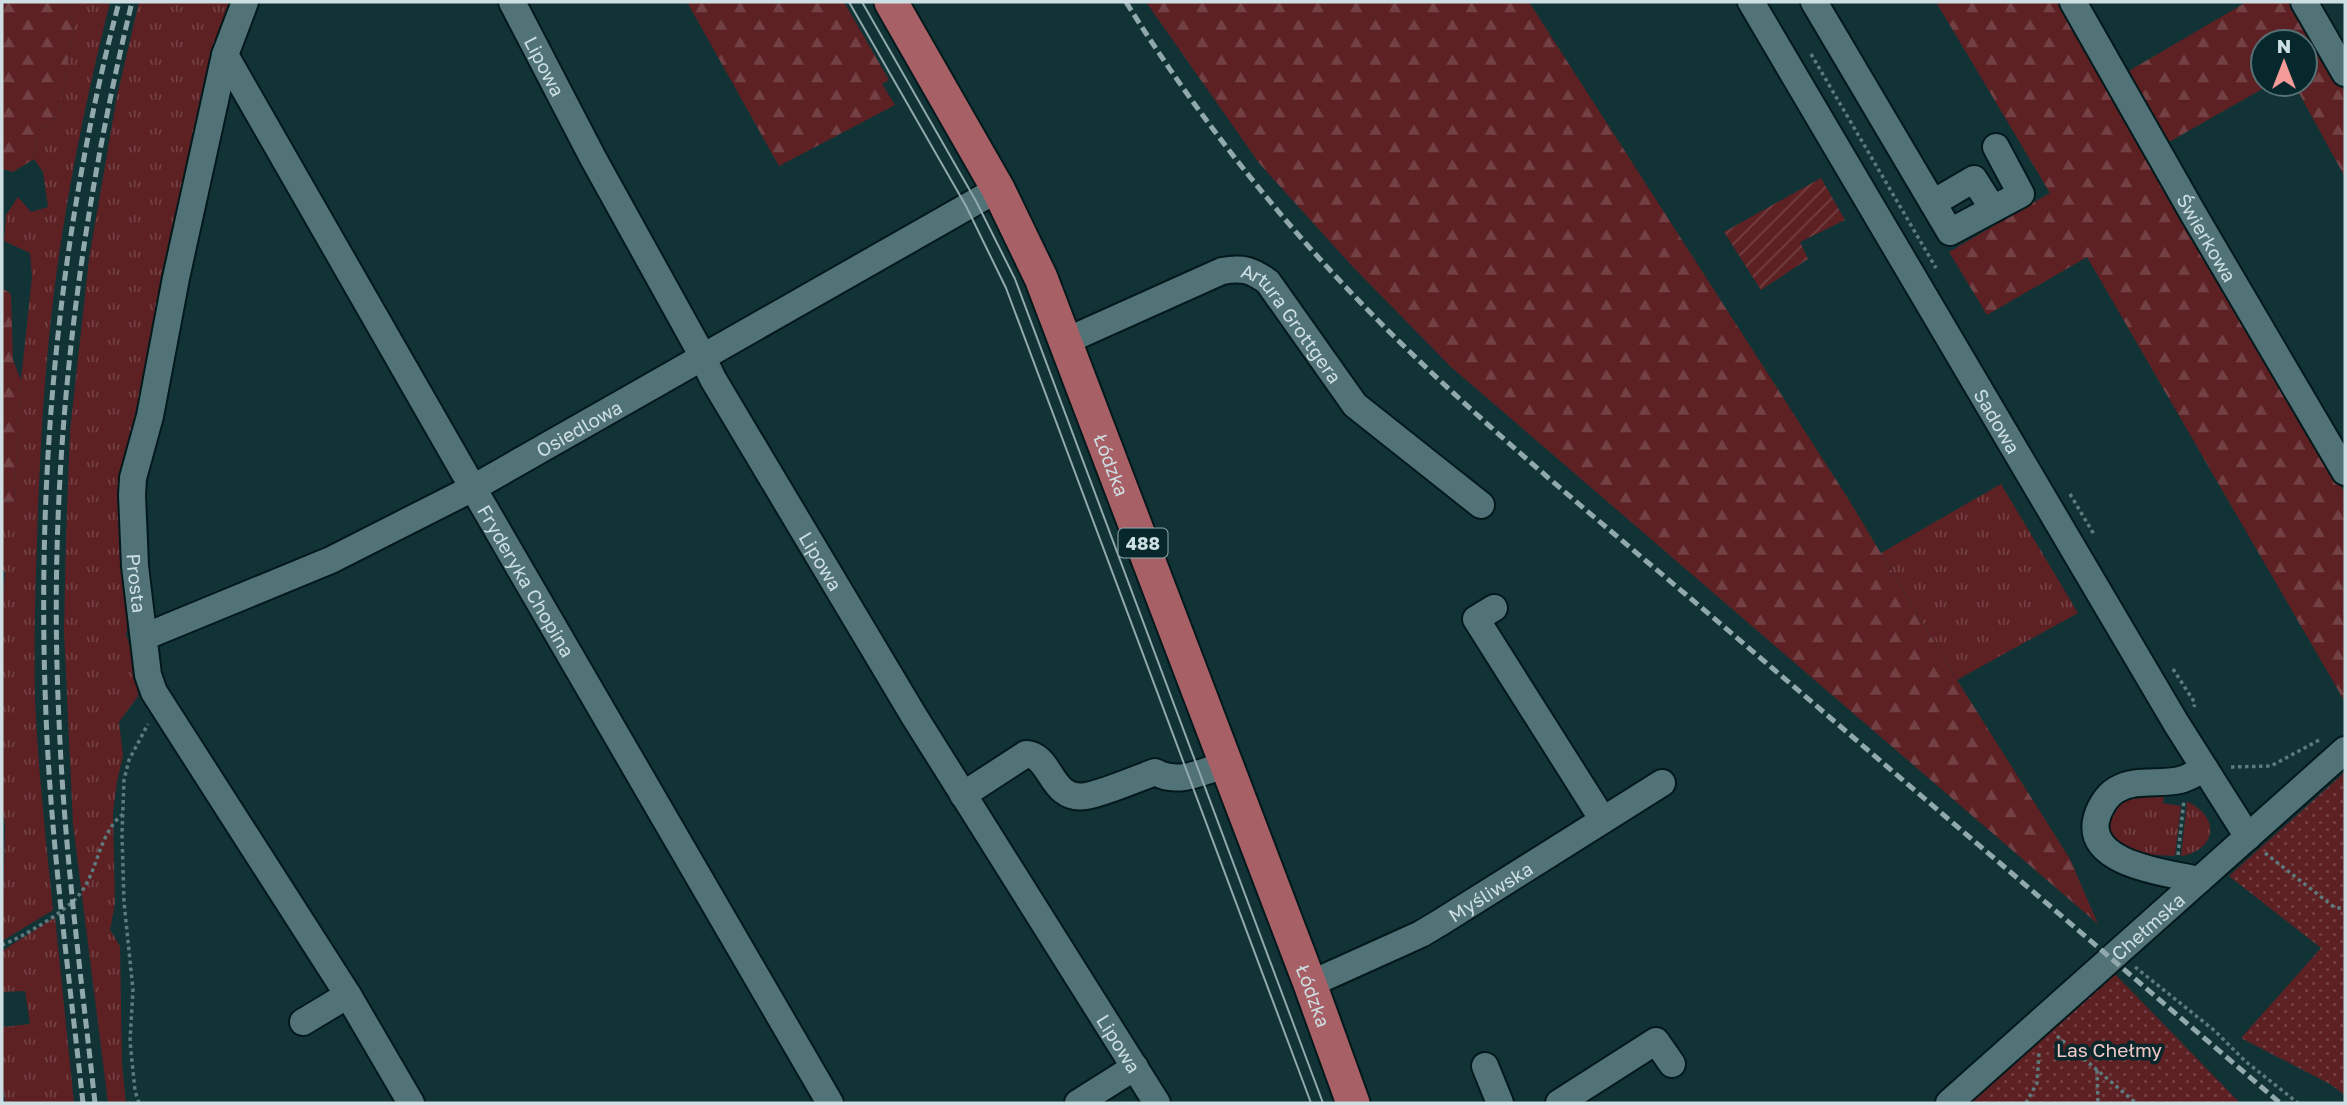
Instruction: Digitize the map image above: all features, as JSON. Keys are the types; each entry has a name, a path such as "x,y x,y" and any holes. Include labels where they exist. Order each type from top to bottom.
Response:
{"main road":[{"name":"Łódzka","path":"891,2 998,189 1036,267 1353,1103"}],"street":[{"name":"Prosta","path":"245,2 225,55 176,278 150,416 133,478 132,529 148,675 163,707 348,995 411,1103"},
{"name":"Lipowa","path":"512,2 713,379 963,795 1157,1103"},
{"name":"Sadowa","path":"1751,2 2003,432 2216,768 2248,837"},
{"path":"1814,2 1950,232 2021,194 1996,147"},
{"name":"Świerkowa","path":"2073,2 2345,472"},
{"path":"2304,2 2345,73"},
{"name":"Fryderyka Chopina","path":"225,55 830,1103"},
{"path":"1933,203 1974,179 1993,209"},
{"name":"Osiedlowa","path":"144,638 331,559 473,488 998,189"},
{"name":"Artura Grottgera","path":"1066,341 1222,271 1235,268 1250,270 1268,282 1355,405 1481,505"},
{"path":"1494,608 1475,619 1603,820"},
{"name":"Chełmska","path":"1949,1103 2248,837 2335,744"},
{"path":"963,795 1026,754 1033,754 1039,759 1057,786 1070,795 1085,797 1155,772 1168,778 1177,778 1226,764"},
{"path":"2199,880 2127,863 2112,856 2101,845 2095,831 2096,818 2103,803 2114,790 2132,783 2180,780 2216,768"},
{"name":"Myśliwska","path":"1310,984 1421,934 1662,783"},
{"path":"303,1023 348,995"},
{"path":"1559,1103 1656,1041 1672,1064"},
{"path":"1485,1066 1500,1103"},
{"path":"1078,1103 1135,1067"}],"path":[{"path":"139,1103 135,1091 130,1041 133,990 124,902 124,780 129,760 143,732 163,707"},
{"path":"2216,768 2271,766 2335,744"},
{"path":"2170,873 2179,853 2184,801 2180,780"},
{"path":"2,945 32,929 79,896 112,822 123,814"},
{"path":"2248,837 2254,845 2334,907 2345,909"},
{"path":"2119,952 2298,1103"},
{"path":"2042,1023 2136,1103"},
{"path":"2026,1103 2036,1083 2042,1023"},
{"path":"2097,1070 2098,1103"}],"green space":[{"path":"2,2 66,2 74,24 60,109 50,124 37,131 34,159 13,172 2,169"},
{"path":"66,2 110,2 83,118 62,235 42,426 35,699 53,910 2,941 5,826 2,801 2,608 5,572 2,569 2,502 14,501 21,380 32,277 30,253 4,241 6,215 18,197 31,212 48,207 43,172 34,159 37,131 50,124 60,109 74,24"},
{"path":"139,2 235,2 160,327 126,635 136,662 138,696 119,722 123,755 113,813 115,904 110,930 120,946 122,1064 126,1103 108,1103 73,824 64,631 66,537 70,431 89,259 117,96"},
{"path":"687,2 844,2 889,80 882,84 895,105 779,166"},
{"path":"1146,2 1529,2 1849,500 1957,680 2070,859 2098,924 1451,367 1352,266 1259,163"},
{"path":"1936,2 2063,2 2345,493 2345,702 2087,257 1987,315 1949,252 2050,193"},
{"path":"2292,2 2307,28 2249,28 2249,97 2169,142 2127,72 2243,4"},
{"path":"2319,48 2345,92 2345,177 2302,98 2319,98"},
{"path":"1821,178 1845,220 1800,242 1808,259 1761,290 1724,232"},
{"path":"2,288 11,294 13,360 21,380 14,501 2,502"},
{"path":"2001,484 2078,613 1957,680 1881,553"},
{"path":"2345,772 2345,1095 2330,1084 2241,1038 2321,948 2229,876"},
{"path":"2147,793 2164,795 2163,803 2181,806 2175,856 2140,852 2108,837 2109,813 2121,800"},
{"path":"2187,801 2206,817 2210,834 2199,849 2181,856"},
{"path":"55,917 74,1103 5,1103 2,1027 30,1024 25,991 2,992 2,951"},
{"name":"Las Chełmy","path":"2114,973 2240,1103 1966,1103"}],"tram line":[{"path":"849,2 966,206 1006,288 1311,1103"},
{"path":"862,2 976,201 1015,279 1323,1103"}],"railway":[{"path":"83,1103 48,764 44,625 45,535 49,445 66,266 80,177 119,2"},
{"path":"95,1103 61,768 56,629 57,539 62,448 81,269 95,179 132,2"},
{"path":"1126,2 1188,95 1257,185 1330,270 1409,351 1570,497 2280,1103"}]}
